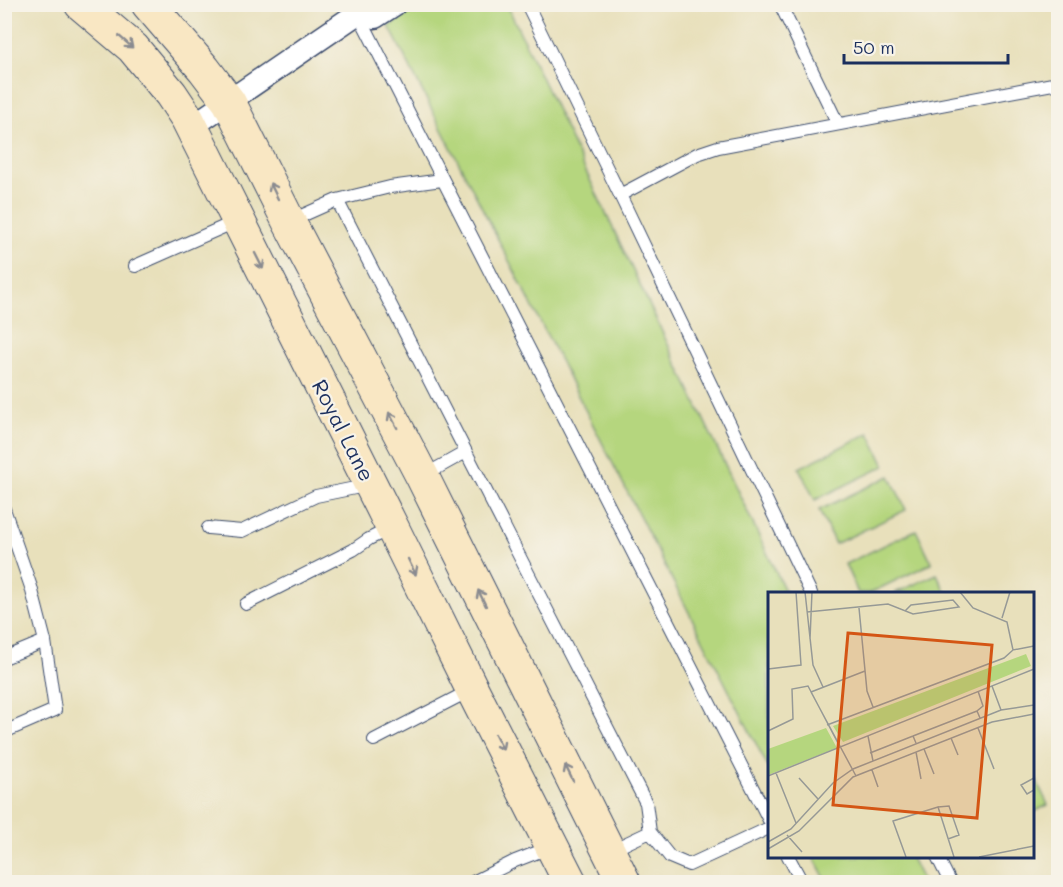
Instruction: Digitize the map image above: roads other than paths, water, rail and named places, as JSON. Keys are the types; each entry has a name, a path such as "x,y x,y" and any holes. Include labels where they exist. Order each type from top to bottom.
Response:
{"main road":[{"name":"Royal Lane","path":"81,4 133,48 176,102 191,128 570,882"},
{"path":"148,4 229,102 421,474 624,882"},
{"path":"373,488 421,474"},
{"path":"552,846 602,838"}],"street":[{"path":"191,128 357,7 375,17 395,4"}],"lane":[{"path":"527,4 811,592"},
{"path":"780,4 838,124"},
{"path":"357,7 442,180 768,818"},
{"path":"620,195 697,154 718,147 1059,83"},
{"path":"289,222 337,200 390,187 442,180"},
{"path":"337,200 646,803 650,832 670,857 689,865 768,828"},
{"path":"135,266 238,220"},
{"path":"421,474 466,452"},
{"path":"208,528 242,531 316,496 355,488 373,488"},
{"path":"4,509 31,587 45,641 55,710 4,732"},
{"path":"246,604 353,550 392,527"},
{"path":"4,658 45,641"},
{"path":"374,740 472,689"},
{"path":"602,838 650,832"},
{"path":"473,882 552,846"},
{"path":"789,857 802,882"},
{"path":"938,857 950,882"}]}
